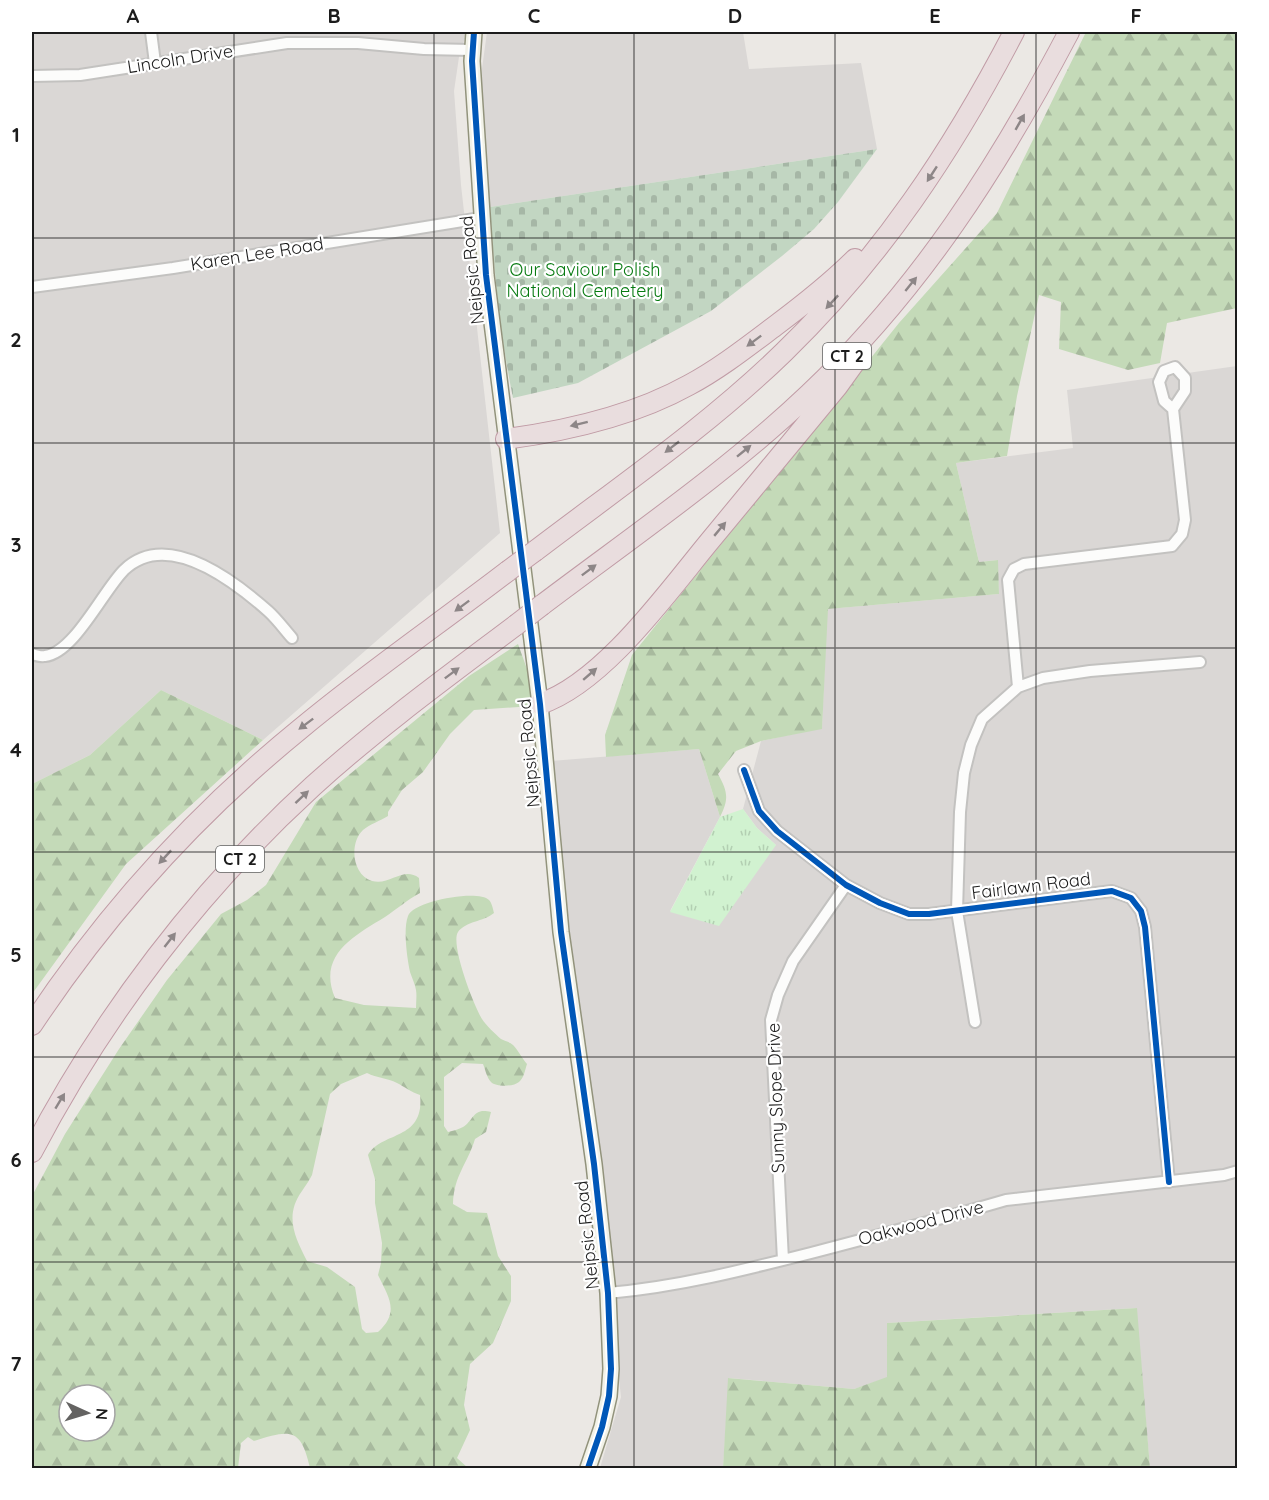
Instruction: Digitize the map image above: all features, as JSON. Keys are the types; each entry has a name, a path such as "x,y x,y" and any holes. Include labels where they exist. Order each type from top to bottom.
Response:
{"highway":[{"name":"CT 2","path":"32,1025 78,959 121,906 178,843 240,782 300,729 672,447 763,372 835,299 896,225 955,138 1014,32"},
{"name":"CT 2","path":"32,1152 74,1077 123,1004 173,936 233,866 277,820 346,757 404,710 689,494 770,429 819,385 891,307 935,253 982,185 1069,32"},
{"path":"506,439 537,434 617,414 640,407 686,387 732,358 801,306 847,268 879,235 896,225"},
{"path":"540,704 575,687 614,653 641,624 837,387 891,307"}],"street":[{"path":"152,32 155,63"},
{"name":"Neipsic Road","path":"474,32 472,50 481,218 506,439 540,704 561,932 594,1164 608,1293 611,1369 609,1396 588,1468"},
{"name":"Lincoln Drive","path":"32,76 80,75 318,37 424,50 472,50"},
{"name":"Karen Lee Road","path":"32,287 173,268 481,218"},
{"path":"1018,687 1008,580 1014,569 1024,564 1172,546 1182,534 1185,520 1173,409"},
{"path":"32,654 45,657 64,649 124,570 147,557 156,556 176,555 217,572 269,612 292,638"},
{"path":"975,1022 957,911 960,812 964,773 971,745 982,719 1018,687 1043,678 1090,671 1200,662"},
{"name":"Fairlawn Road","path":"744,770 759,812 777,831 846,885 880,903 909,914 957,911 1059,896 1112,891 1131,898 1141,911 1145,927 1169,1182"},
{"name":"Sunny Slope Drive","path":"783,1260 771,1020 778,995 793,961 846,885"},
{"name":"Oakwood Drive","path":"608,1293 690,1282 783,1260 1006,1200 1169,1182 1238,1171"}],"shaded area":[{"path":"32,32 468,32 460,50 454,91 461,185 500,533 263,740 161,690 90,755 32,784"},
{"path":"487,32 743,32 749,69 861,63 877,149 490,207 481,76"},
{"path":"1237,366 1237,1468 1150,1468 1136,1308 887,1323 887,1378 854,1389 729,1378 723,1468 600,1468 621,1397 551,761 699,749 720,817 670,911 776,845 757,828 743,809 761,741 822,728 827,609 999,594 997,560 979,562 956,463 1073,448 1067,390"}],"green space":[{"path":"1086,32 1237,32 1237,308 1167,323 1160,363 1128,370 1059,349 1061,302 1039,295 1017,396 1007,456 956,463 979,562 998,560 999,594 828,609 822,729 761,741 736,751 718,774 726,796 720,817 699,749 606,757 605,735 632,655 899,323 997,213"},
{"name":"Our Saviour Polish National Cemetery","path":"877,149 838,202 814,229 711,311 578,383 513,398 498,303 490,207"},
{"path":"518,644 527,669 533,706 474,710 450,734 423,772 402,790 388,812 388,816 363,830 354,850 357,866 365,878 379,882 402,875 413,875 419,878 420,893 351,940 335,958 331,970 331,983 335,998 364,1005 416,1008 416,990 410,972 406,944 408,916 421,906 446,898 483,897 491,903 494,913 461,928 458,932 457,949 469,989 482,1019 501,1039 513,1045 527,1064 521,1080 509,1086 500,1086 491,1082 483,1064 462,1063 444,1077 444,1126 448,1132 463,1127 481,1111 491,1112 486,1132 475,1139 458,1178 453,1204 467,1212 487,1213 498,1256 511,1276 511,1301 493,1343 470,1364 464,1405 470,1430 457,1458 468,1468 310,1468 303,1445 292,1435 286,1434 254,1441 248,1437 241,1443 238,1468 32,1468 32,1196 65,1134 119,1049 167,980 221,914 247,900 266,885 316,802 469,676","holes":["367,1073 393,1081 420,1095 420,1110 416,1120 409,1128 374,1147 368,1155 375,1179 375,1203 382,1243 378,1275 389,1298 391,1311 385,1325 378,1332 366,1333 362,1329 355,1287 327,1267 307,1261 295,1235 293,1218 297,1200 312,1175 330,1094 341,1084"]},
{"path":"161,690 263,740 126,864 32,994 32,784 90,755"},
{"path":"743,809 757,828 776,845 719,926 670,912 720,817"},
{"path":"1137,1308 1150,1468 723,1468 728,1378 854,1389 887,1377 887,1323"}],"cycle path":[{"path":"474,32 472,61 486,275 540,704 561,932 594,1164 608,1293 611,1369 609,1396 602,1427 588,1468"},
{"path":"744,770 759,811 777,831 846,885 880,903 909,914 929,914 1112,891 1131,898 1141,911 1145,927 1169,1182"}]}
